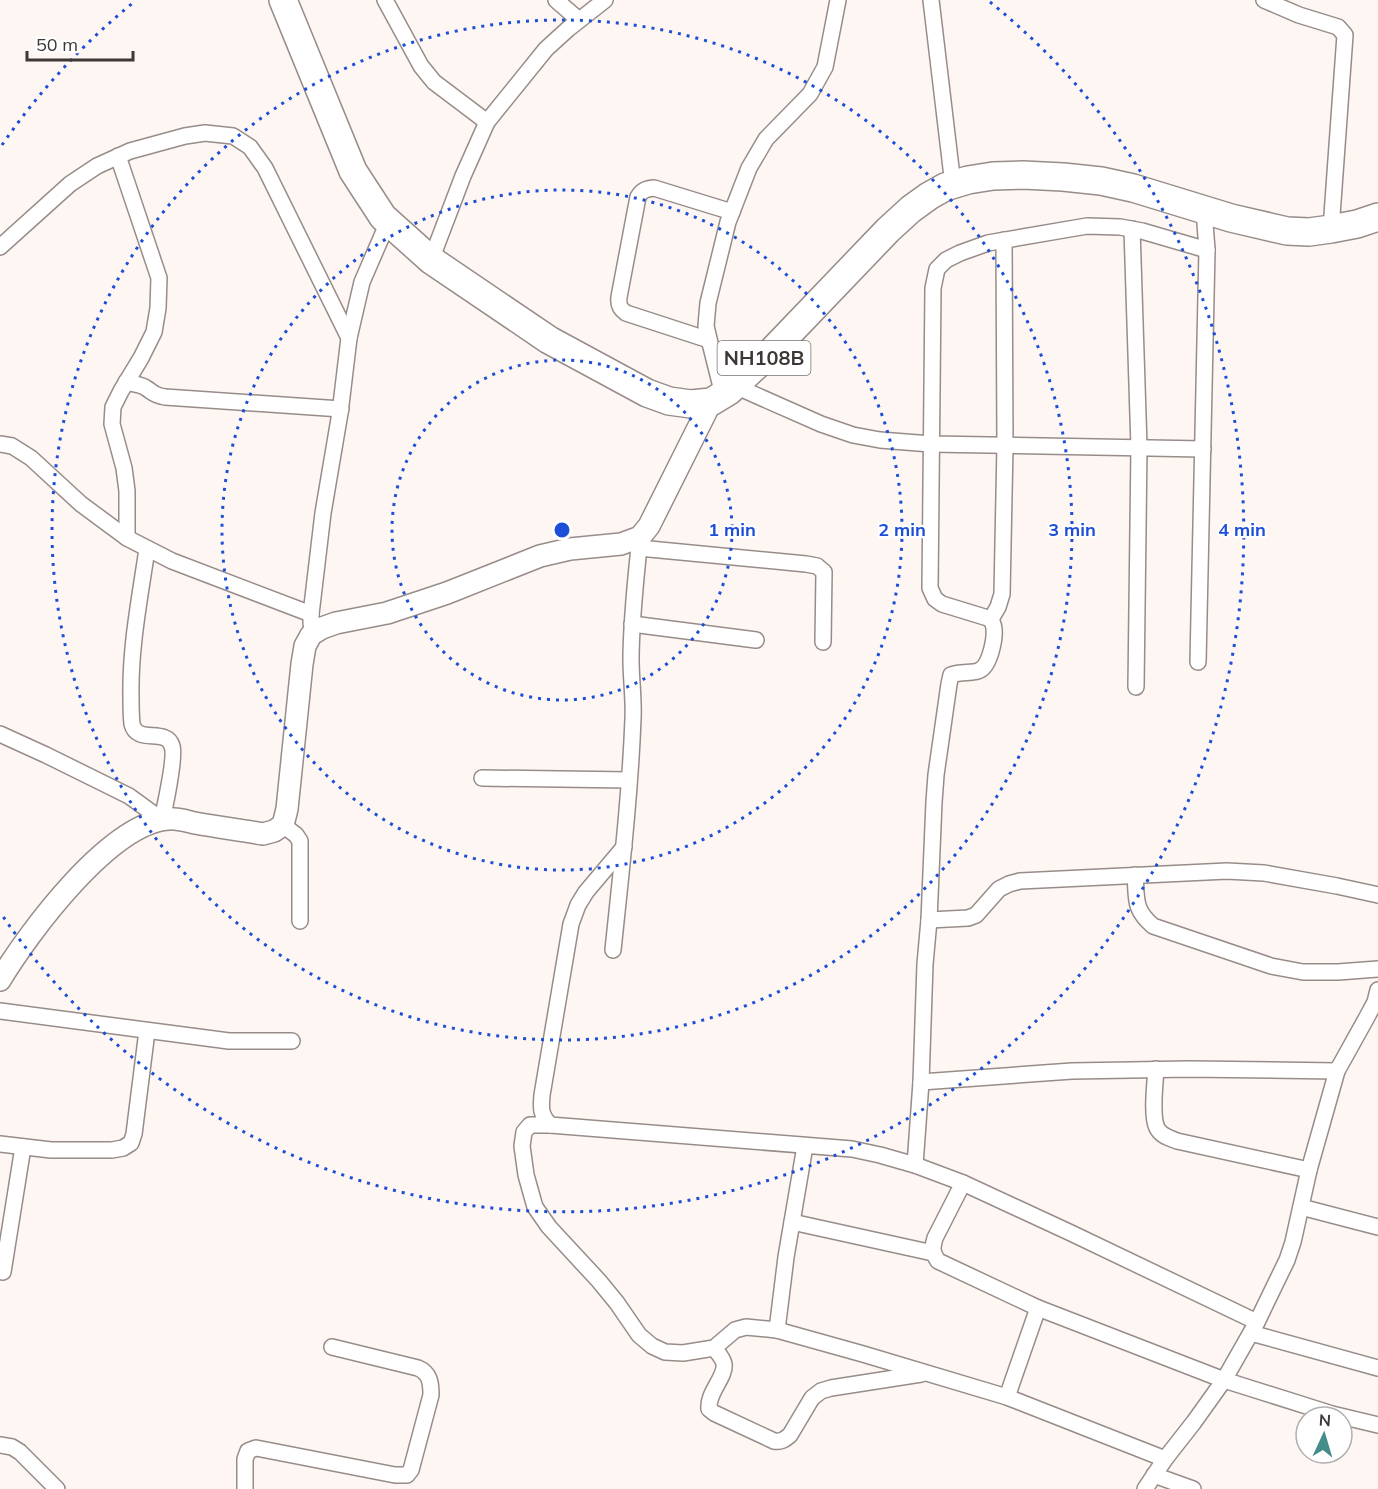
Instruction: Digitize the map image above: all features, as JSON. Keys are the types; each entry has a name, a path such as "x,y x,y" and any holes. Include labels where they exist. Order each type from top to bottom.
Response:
{"highway":[{"name":"NH108B","path":"284,0 353,171 388,222 430,260 549,340 647,393 669,401 691,404 723,394 774,349 911,209 945,187 968,180 993,176 1063,177 1101,181 1231,218 1287,231 1331,230 1378,217"}],"street":[{"path":"385,0 421,66 434,82 487,122"},
{"path":"556,0 579,20"},
{"path":"430,260 487,122 546,49 605,0"},
{"path":"613,950 629,780 633,716 632,624 640,542 723,394 706,326 708,303 728,222 749,168 766,139 810,94 825,67 838,0"},
{"path":"931,0 953,185"},
{"path":"1264,0 1299,15 1338,27 1346,35 1331,230"},
{"path":"0,247 70,184 97,166 130,151 185,136 205,133 232,136 250,147 265,168 349,338"},
{"path":"118,156 159,278 154,332 113,407 112,424 124,468 127,491 127,538"},
{"path":"709,340 626,314 618,303 619,297 641,192 654,189 732,212"},
{"path":"1198,662 1207,250 1204,210"},
{"path":"0,980 61,896 97,859 132,832 148,823 170,818 263,834 283,825 287,809 303,655 311,624 323,513 349,338 362,282 388,222"},
{"path":"991,619 942,604 935,599 930,588 933,288 937,269 946,260 988,243 1087,226 1120,227 1142,231 1207,250"},
{"path":"1132,230 1139,447 1136,687"},
{"path":"915,1165 936,775 949,684 951,675 963,671 979,671 986,666 990,658 994,629 991,619 1002,594 1005,445 1004,240"},
{"path":"126,382 140,385 153,394 165,397 340,409"},
{"path":"723,394 854,435 880,440 931,444 1203,449"},
{"path":"0,444 12,446 31,458 81,504 127,538 171,561 322,628 387,613 437,597 540,556 570,549 640,542 817,566 824,572 823,642"},
{"path":"147,549 131,676 132,721 134,730 139,734 158,736 168,740 172,746 162,820"},
{"path":"632,624 756,640"},
{"path":"0,734 129,796 162,820"},
{"path":"482,777 629,780"},
{"path":"283,825 300,841 300,921"},
{"path":"550,1125 543,1117 542,1095 570,924 586,892 624,847"},
{"path":"929,920 968,918 976,915 999,889 1020,881 1227,871 1264,873 1378,895"},
{"path":"1135,875 1137,906 1142,917 1153,926 1271,966 1303,972 1378,969"},
{"path":"1145,1489 1224,1380 1254,1328 1287,1260 1337,1071 1375,1002 1378,990"},
{"path":"0,1011 229,1041 292,1041"},
{"path":"0,1144 51,1149 112,1150 123,1148 131,1143 147,1030"},
{"path":"921,1082 1072,1071 1156,1069 1337,1071"},
{"path":"1156,1069 1154,1117 1158,1130 1165,1136 1178,1141 1309,1170"},
{"path":"1165,1459 1007,1397 777,1330 746,1327 735,1330 714,1347 683,1353 666,1352 652,1346 639,1335 617,1303 549,1227 535,1207 526,1175 522,1146 526,1128 530,1125 550,1125 852,1149 880,1155 963,1183 1071,1233 1254,1328 1378,1368"},
{"path":"777,1330 786,1257 805,1146"},
{"path":"3,1272 22,1147"},
{"path":"963,1183 932,1246 938,1261 1038,1308 1224,1380 1332,1414 1378,1425"},
{"path":"1301,1206 1378,1227"},
{"path":"792,1222 933,1253"},
{"path":"1007,1397 1038,1308"},
{"path":"245,1489 244,1459 248,1451 256,1448 395,1475 407,1475 411,1470 431,1395 428,1374 418,1368 332,1347"},
{"path":"714,1347 723,1359 724,1370 710,1399 709,1409 780,1442 790,1435 812,1398 821,1391 926,1373"},
{"path":"0,1445 12,1447 20,1452 57,1489"},
{"path":"1154,1475 1193,1489"}]}
